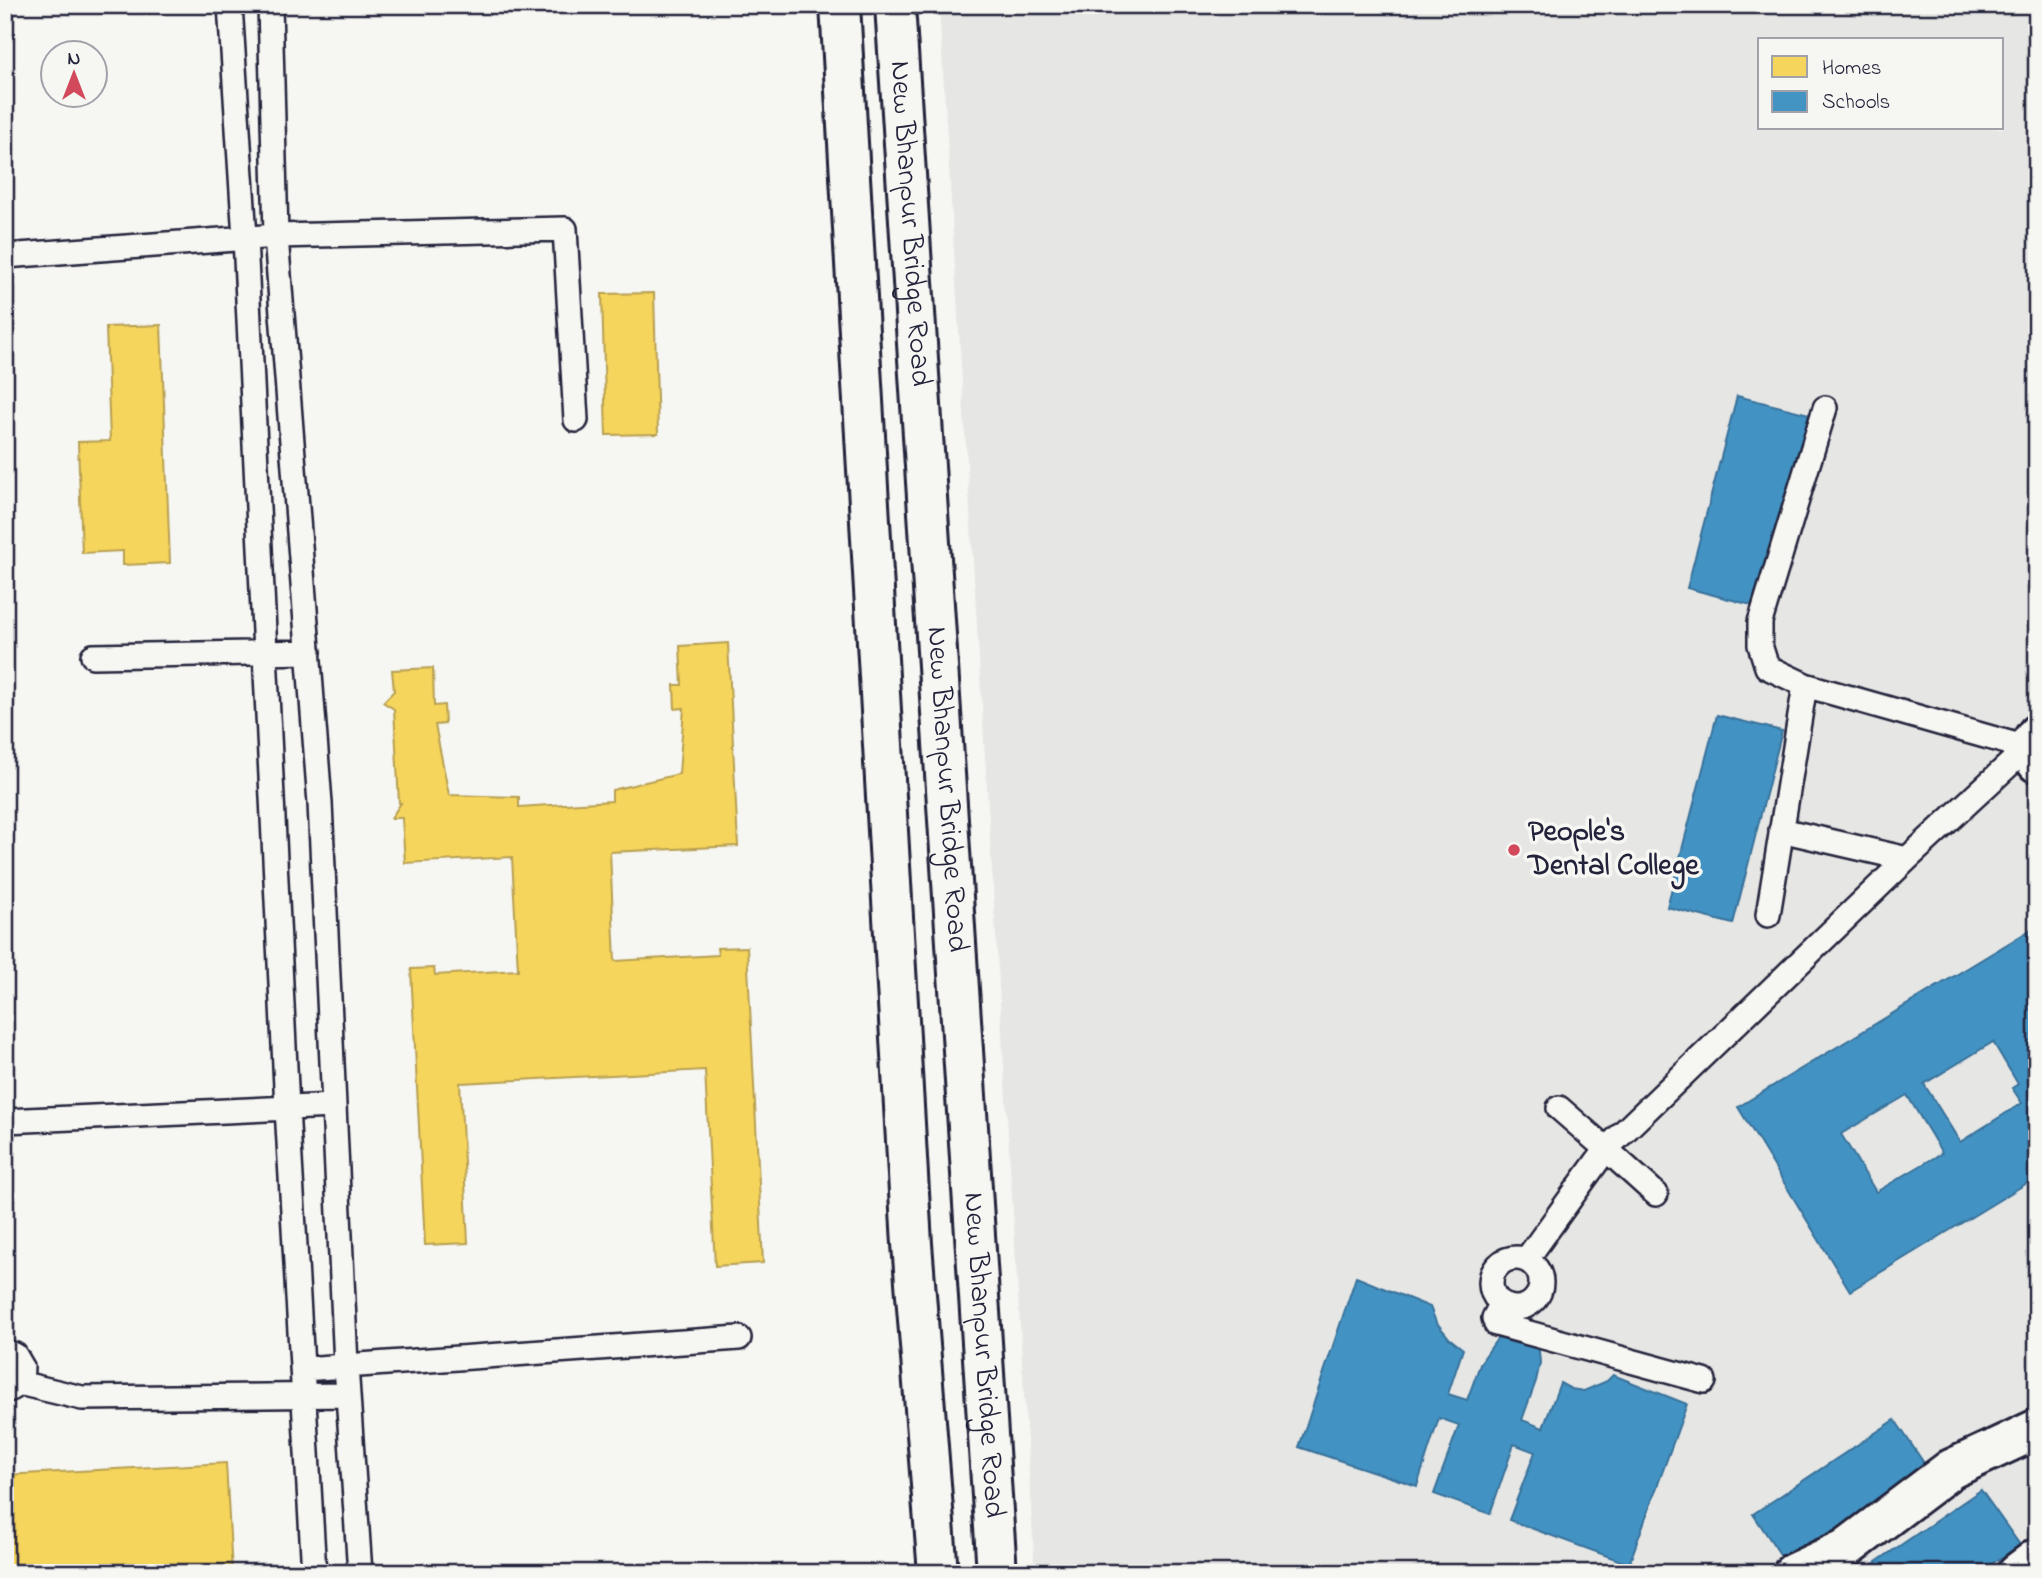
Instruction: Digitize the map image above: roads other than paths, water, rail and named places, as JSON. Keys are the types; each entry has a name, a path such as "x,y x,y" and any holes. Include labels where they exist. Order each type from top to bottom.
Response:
{"street":[{"name":"New Bhanpur Bridge Road","path":"840,5 912,1244 938,1573"},
{"name":"New Bhanpur Bridge Road","path":"895,5 997,1573"},
{"path":"1793,1573 1846,1549 1951,1469 2037,1429"},
{"path":"2017,1573 2037,1558"}],"lane":[{"path":"230,5 245,238 287,1108 314,1573"},
{"path":"270,5 276,236 320,803 346,1365 360,1573"},
{"path":"5,256 276,236 565,229 576,420"},
{"path":"1825,408 1760,622 1760,645 1767,667 1805,685 2034,749"},
{"path":"93,656 309,653"},
{"path":"1768,915 1805,685"},
{"path":"1526,1260 1606,1149 1907,859 2034,749"},
{"path":"1781,830 1907,859"},
{"path":"5,1121 333,1106"},
{"path":"1559,1108 1656,1194"},
{"path":"1510,1258 1526,1260 1533,1265 1541,1278 1538,1294 1533,1301 1518,1307 1502,1303 1492,1290 1492,1273 1497,1266 1510,1258"},
{"path":"1502,1303 1494,1318 1496,1324 1704,1381"},
{"path":"303,1369 739,1338"},
{"path":"5,1352 15,1355 22,1367 12,1387 82,1398 348,1395"}],"place":[{"name":"People's Dental College","path":"1514,850"}]}
